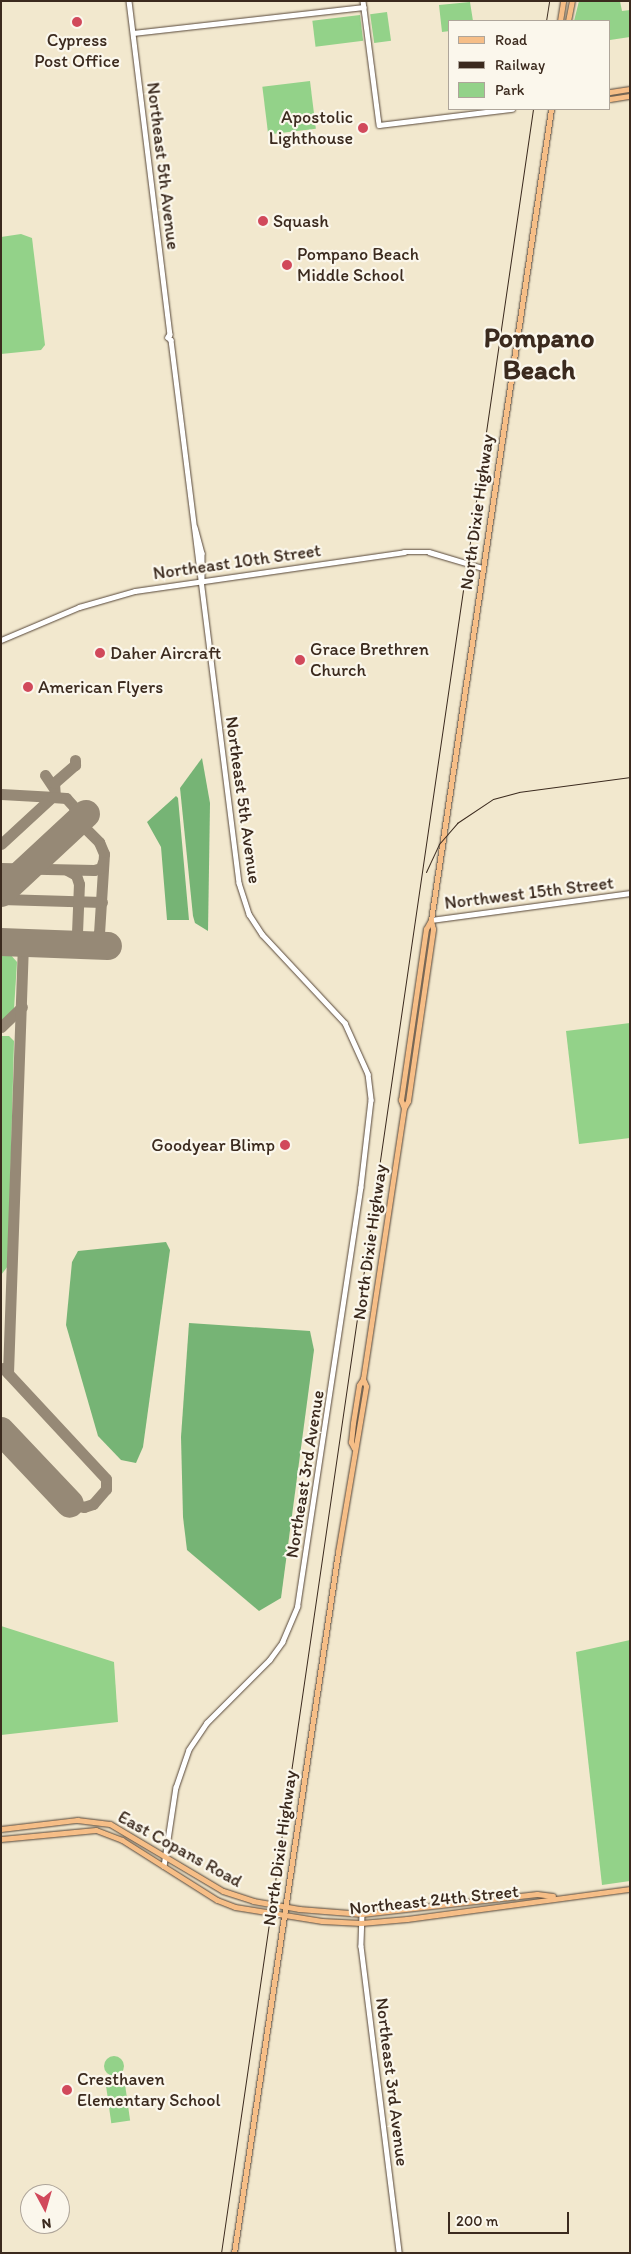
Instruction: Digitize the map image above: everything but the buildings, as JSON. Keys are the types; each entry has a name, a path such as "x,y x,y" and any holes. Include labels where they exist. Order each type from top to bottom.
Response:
{"main road":[{"path":"560,20 563,1"},
{"path":"568,20 572,1"},
{"path":"611,92 630,89"},
{"path":"611,99 630,96"},
{"name":"North Dixie Highway","path":"234,2253 354,1448 351,1442 359,1385 363,1379 404,1108 408,1101 425,982 431,920 551,110"},
{"name":"East Copans Road","path":"1,1829 78,1820 97,1821 126,1832 223,1891 253,1901 286,1907"},
{"name":"East Copans Road","path":"1,1839 96,1830 122,1840 236,1908 284,1916"},
{"name":"Northeast 24th Street","path":"284,1916 361,1924 539,1903 556,1897 630,1889"},
{"name":"Northeast 24th Street","path":"286,1907 362,1914 538,1894 556,1897"}],"street":[{"name":"Northeast 5th Avenue","path":"129,1 170,334 168,337 171,340 239,885 249,914 262,934 345,1023 368,1074 371,1100"},
{"path":"133,33 363,4 379,125 504,110"},
{"name":"Northeast 10th Street","path":"1,640 108,597 201,582 411,552 429,552 483,568"},
{"name":"Northwest 15th Street","path":"431,920 630,894"},
{"name":"Northeast 3rd Avenue","path":"165,1856 181,1769 196,1738 208,1723 270,1660 283,1642 298,1606 360,1197 371,1100"},
{"path":"164,1866 165,1856"},
{"name":"Northeast 3rd Avenue","path":"362,1914 361,1924 399,2253"}],"green space":[{"path":"579,1 620,1 622,11 630,10 630,37 611,40 611,20 574,20"},
{"path":"470,2 473,20 448,20 448,31 442,32 439,5"},
{"path":"387,12 391,41 374,43 370,14"},
{"path":"360,15 363,41 316,47 312,21"},
{"path":"310,81 316,129 268,134 262,87"},
{"path":"21,234 32,238 45,345 41,350 1,354 1,237"},
{"path":"202,758 210,803 208,931 195,923 193,916 180,788"},
{"path":"176,796 178,798 189,920 167,920 161,847 147,822"},
{"path":"1,953 9,953 17,962 14,1009 1,1022"},
{"path":"630,1023 630,1138 579,1144 566,1031"},
{"path":"1,1036 9,1036 14,1041 8,1266 1,1275"},
{"path":"166,1242 170,1250 143,1447 136,1463 121,1460 98,1436 66,1325 72,1262 78,1251"},
{"path":"189,1323 310,1331 314,1350 281,1598 259,1611 187,1550 183,1517 181,1437"},
{"path":"1,1626 114,1662 118,1722 1,1735"},
{"path":"630,1640 630,1881 602,1885 576,1652"},
{"path":"114,2056 121,2059 124,2066 121,2073 114,2076 107,2073 104,2066 107,2059"},
{"path":"124,2077 130,2121 111,2123 105,2080"}],"taxiway":[{"path":"1,794 55,797 54,783 75,765 75,760"},
{"path":"45,775 53,787"},
{"path":"1,844 52,797 66,798 74,807 77,815 73,825"},
{"path":"78,821 99,842 104,854 99,933 93,940 80,945"},
{"path":"1,868 94,870 101,868 103,862"},
{"path":"66,944 72,942 77,933 79,884 76,875 67,870"},
{"path":"1,899 102,902"},
{"path":"8,1373 23,943"},
{"path":"1,1027 22,1007"},
{"path":"3,1368 106,1479 106,1489 93,1504 84,1507 70,1504"}],"runway":[{"path":"1,893 86,814"},
{"path":"1,942 108,946"},
{"path":"1,1431 70,1504"}],"railway":[{"path":"546,20 549,1"},
{"path":"221,2253 533,110"},
{"path":"426,872 439,844 457,823 493,799 519,792 630,777"}],"place":[{"name":"Cypress Post Office","path":"77,22"},
{"name":"Apostolic Lighthouse","path":"363,128"},
{"name":"Squash","path":"263,221"},
{"name":"Pompano Beach Middle School","path":"287,265"},
{"name":"Daher Aircraft","path":"100,653"},
{"name":"Grace Brethren Church","path":"300,660"},
{"name":"American Flyers","path":"28,687"},
{"name":"Goodyear Blimp","path":"285,1145"},
{"name":"Cresthaven Elementary School","path":"67,2090"}],"district":[{"name":"Pompano Beach","path":"539,353"}]}
